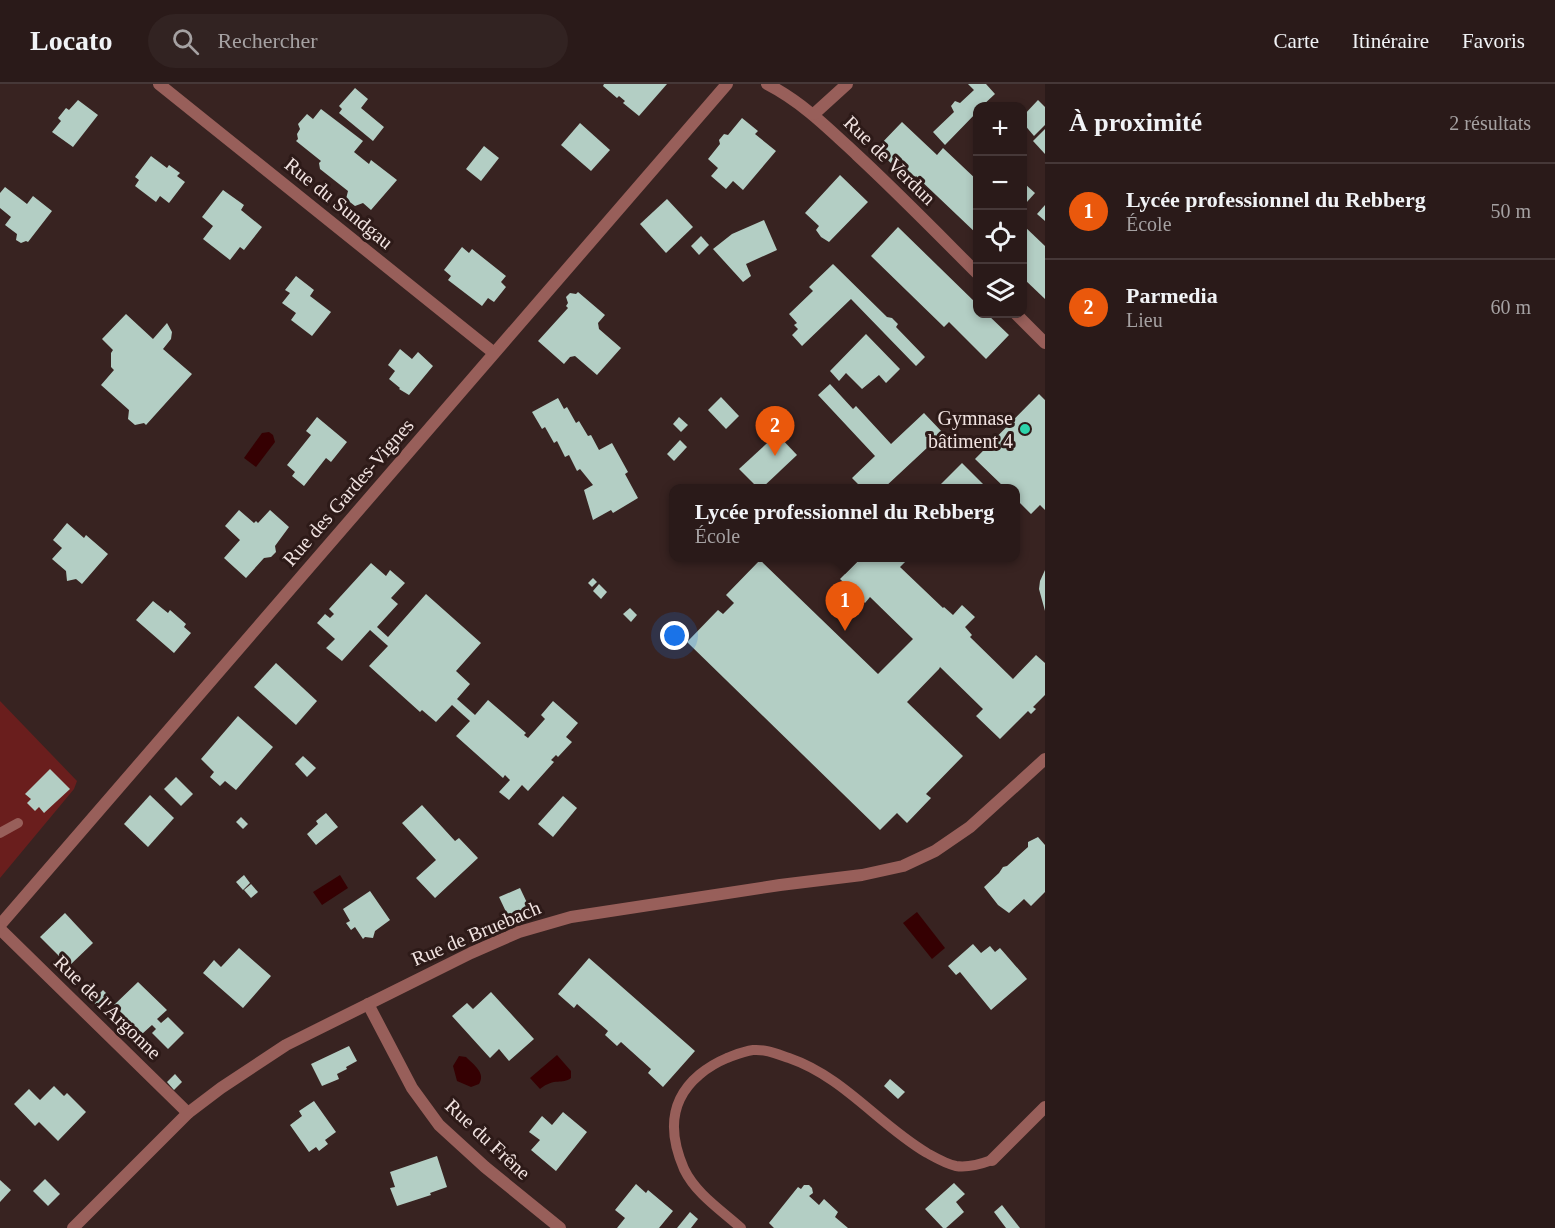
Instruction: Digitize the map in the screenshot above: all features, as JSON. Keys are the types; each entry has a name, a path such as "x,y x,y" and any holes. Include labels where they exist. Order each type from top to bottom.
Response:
{"street":[{"name":"Rue du Sundgau","path":"159,84 494,353"},
{"name":"Rue des Gardes-Vignes","path":"0,927 727,84"},
{"name":"Rue de Verdun","path":"767,84 814,114 973,269"},
{"path":"814,114 847,84"},
{"path":"1020,318 1045,343"},
{"name":"Rue de Bruebach","path":"73,1228 188,1113 264,1058 338,1017 497,942 544,924 571,917 780,885 862,875 903,866 935,851 970,827 1045,759"},
{"name":"Rue de l'Argonne","path":"0,927 188,1113"},
{"name":"Rue du Frêne","path":"368,1004 412,1088 439,1125 485,1167 560,1228"},
{"path":"992,1161 1045,1107"}],"lane":[{"path":"0,833 18,823"},
{"path":"741,1228 698,1190 681,1162 673,1131 675,1110 684,1090 714,1063 752,1050 770,1051 802,1063 833,1079 912,1144 939,1160 957,1166 992,1161"}],"shaded area":[{"path":"269,432 273,435 275,442 256,467 244,458 262,433"},
{"path":"0,701 77,781 74,789 0,878"},
{"path":"340,875 348,888 322,905 313,892"},
{"path":"917,912 945,948 932,959 903,923"},
{"path":"557,1055 571,1071 571,1078 550,1083 540,1089 530,1078"},
{"path":"459,1056 466,1057 478,1069 481,1076 479,1084 471,1087 457,1081 453,1066"}],"building":[{"path":"604,84 667,84 639,116 623,103 625,101 619,96 617,98 603,86"},
{"path":"968,84 986,84 995,94 986,102 973,102 973,116 945,145 933,132 954,112 951,106 955,101 960,103 974,90"},
{"path":"355,88 368,99 361,108 384,127 373,141 339,113 342,109 339,106"},
{"path":"78,100 98,115 73,147 52,132 61,121 58,118 66,108 69,110"},
{"path":"1038,100 1045,107 1045,125 1034,136 1027,128 1027,112"},
{"path":"321,109 363,141 354,152 369,164 371,160 397,180 371,210 363,203 355,206 346,199 348,191 320,169 321,161 296,141 300,129 298,124 307,114 313,119"},
{"path":"742,118 758,131 755,134 776,151 743,190 733,181 726,189 711,176 718,168 708,159 720,144 719,140 724,134 728,135"},
{"path":"902,122 937,155 943,148 973,176 973,230 916,176 911,182 876,149"},
{"path":"580,123 610,150 591,171 561,145"},
{"path":"1045,129 1045,154 1033,141"},
{"path":"484,146 499,158 481,181 466,169"},
{"path":"151,156 167,168 169,165 180,173 177,176 185,182 169,203 160,196 156,202 135,186 139,180 135,177"},
{"path":"840,175 868,202 829,242 821,237 816,230 819,226 805,213"},
{"path":"1027,186 1035,193 1027,202"},
{"path":"5,187 27,204 33,196 52,211 28,242 21,243 16,240 17,234 5,225 11,217 0,208 0,193"},
{"path":"223,190 244,205 241,210 262,227 244,250 240,247 230,260 203,239 213,226 202,217"},
{"path":"667,199 693,227 666,253 640,224"},
{"path":"1045,205 1045,221 1037,214"},
{"path":"764,220 777,250 746,264 751,276 743,282 713,249 732,234"},
{"path":"898,227 973,300 973,318 991,318 1009,335 986,359 949,322 944,327 871,256"},
{"path":"1027,229 1045,246 1045,299 1027,282"},
{"path":"701,236 709,245 699,255 691,246"},
{"path":"462,247 469,253 472,249 506,276 501,282 506,287 494,302 488,298 482,306 448,280 451,276 444,270"},
{"path":"833,264 887,317 892,318 898,324 896,327 925,357 916,366 851,299 802,346 792,335 798,329 794,325 797,323 789,314 813,291 809,287"},
{"path":"296,276 314,290 310,296 331,312 312,336 291,320 296,313 282,303 290,293 285,290"},
{"path":"578,292 605,315 598,323 599,329 621,348 597,375 575,356 570,357 564,364 538,341 568,308 566,297 570,293"},
{"path":"126,314 153,339 167,323 172,332 171,339 163,349 192,374 146,425 144,423 135,425 128,419 129,410 101,385 114,370 111,367 113,350 102,339"},
{"path":"866,334 900,369 886,383 879,375 862,389 846,373 839,381 830,371"},
{"path":"400,349 412,359 418,352 433,366 409,395 389,379 395,371 388,365"},
{"path":"830,384 853,409 856,406 891,444 924,413 943,433 888,484 858,484 852,478 875,456 818,395"},
{"name":"Gymnase bâtiment 4","path":"1039,394 1045,400 1045,510 1040,505 1031,514 1020,503 1020,484 1001,484 975,459"},
{"path":"721,397 739,416 726,429 708,410"},
{"path":"558,398 564,409 567,407 576,423 579,421 588,436 591,435 599,450 612,443 628,472 625,474 638,498 613,513 611,510 593,520 584,490 593,485 580,469 577,471 569,455 565,457 557,441 554,443 545,427 542,429 532,412"},
{"path":"317,417 347,442 331,462 326,458 304,486 292,476 295,472 287,465 311,435 306,431"},
{"path":"679,417 688,425 681,432 673,424"},
{"path":"777,434 797,455 766,484 754,484 739,469"},
{"path":"680,440 687,447 674,461 667,454"},
{"path":"962,463 983,484 941,484"},
{"path":"239,510 254,523 256,521 258,523 270,510 289,527 275,546 276,552 271,557 264,558 246,578 224,558 240,540 225,526"},
{"path":"67,523 84,538 86,535 108,554 82,584 76,579 67,581 66,571 52,559 62,548 53,540"},
{"path":"758,562 762,562 878,674 913,639 870,597 865,603 840,579 857,562 905,562 900,567 943,608 953,615 962,605 975,617 965,627 972,635 970,637 1013,679 1036,655 1045,663 1045,695 1033,707 1036,709 1031,714 1028,711 1000,739 976,716 983,709 940,667 907,702 963,756 926,794 931,798 907,823 897,813 880,830 687,642 718,610 723,614 734,603 726,595"},
{"path":"371,563 386,576 390,570 405,583 391,598 398,604 377,627 388,637 426,594 481,643 456,671 470,684 457,699 475,715 488,700 526,733 524,735 528,738 545,719 541,715 553,701 578,723 566,737 572,742 558,757 556,755 551,760 554,762 528,791 522,785 509,800 499,792 510,780 505,775 503,778 456,736 470,721 452,705 436,722 422,710 420,712 369,666 388,646 370,630 342,661 326,648 335,639 317,623 325,614 330,618 334,614 329,609"},
{"path":"1045,570 1045,611 1039,589"},
{"path":"593,578 597,582 592,587 588,583"},
{"path":"599,584 607,592 601,599 593,591"},
{"path":"153,601 168,613 170,610 186,624 184,627 191,633 174,653 136,620"},
{"path":"630,608 637,615 631,622 623,614"},
{"path":"276,663 317,701 296,725 254,687"},
{"path":"238,716 273,747 236,790 225,781 220,786 210,777 214,772 201,759"},
{"path":"303,756 316,768 307,777 295,764"},
{"path":"50,769 70,789 44,813 39,807 35,811 27,803 31,799 25,794"},
{"path":"176,777 193,794 181,806 164,789"},
{"path":"150,795 174,818 148,847 124,824"},
{"path":"563,796 577,808 553,837 538,824"},
{"path":"422,805 455,841 459,838 478,858 435,898 416,878 436,860 402,823"},
{"path":"326,813 338,827 316,845 307,834 318,824 316,821"},
{"path":"241,817 248,824 243,829 236,822"},
{"path":"1038,837 1045,845 1045,892 1031,906 1024,899 1009,913 998,905 984,887 1003,867 1028,847 1028,842"},
{"path":"244,875 250,883 243,890 236,882"},
{"path":"251,884 258,892 251,898 244,890"},
{"path":"520,888 529,907 508,916 499,897"},
{"path":"370,891 390,920 375,931 373,938 363,939 355,927 351,930 346,923 350,921 343,909"},
{"path":"65,913 93,943 69,966 40,937"},
{"path":"973,944 981,953 990,946 995,952 1000,948 1027,979 991,1010 960,972 956,975 948,966"},
{"path":"239,948 271,976 243,1008 203,973 214,960 221,967"},
{"path":"589,958 695,1051 663,1087 648,1073 651,1069 621,1042 617,1046 605,1035 608,1031 577,1004 574,1008 558,994"},
{"path":"138,982 167,1010 157,1019 161,1023 168,1017 184,1033 168,1049 152,1033 156,1029 152,1025 142,1034 114,1005"},
{"path":"103,990 110,997 100,1008 92,1001"},
{"path":"491,992 534,1039 509,1061 499,1049 490,1058 452,1016 467,1003 473,1009"},
{"path":"349,1046 357,1061 337,1074 339,1079 322,1086 311,1064"},
{"path":"175,1074 182,1082 174,1090 167,1082"},
{"path":"890,1079 905,1092 898,1099 884,1086"},
{"path":"54,1086 64,1096 67,1093 86,1112 58,1141 39,1122 35,1126 14,1104 29,1089 40,1100"},
{"path":"314,1101 336,1132 325,1140 328,1144 319,1151 316,1147 309,1152 290,1125 302,1116 299,1111"},
{"path":"563,1112 587,1132 556,1171 531,1150 540,1140 529,1132 542,1116 552,1125"},
{"path":"437,1156 447,1187 397,1206 390,1188 395,1187 390,1172"},
{"path":"45,1179 60,1194 48,1206 33,1191"},
{"path":"0,1180 11,1190 0,1202"},
{"path":"954,1183 965,1194 956,1202 964,1212 946,1228 943,1228 925,1209"},
{"path":"636,1184 646,1193 648,1190 673,1211 659,1228 617,1228 625,1218 615,1210"},
{"path":"804,1185 812,1188 813,1193 809,1196 819,1205 824,1199 838,1212 835,1217 848,1228 774,1228 769,1223 798,1187 801,1189"},
{"path":"1002,1205 1020,1228 1006,1228 994,1212"},
{"path":"690,1212 698,1219 691,1228 677,1228"}],"place":[{"name":"Gymnase bâtiment 4","path":"1025,429"},
{"name":"Parmedia","path":"775,456"},
{"name":"Lycée professionnel du Rebberg","path":"845,631"}]}
